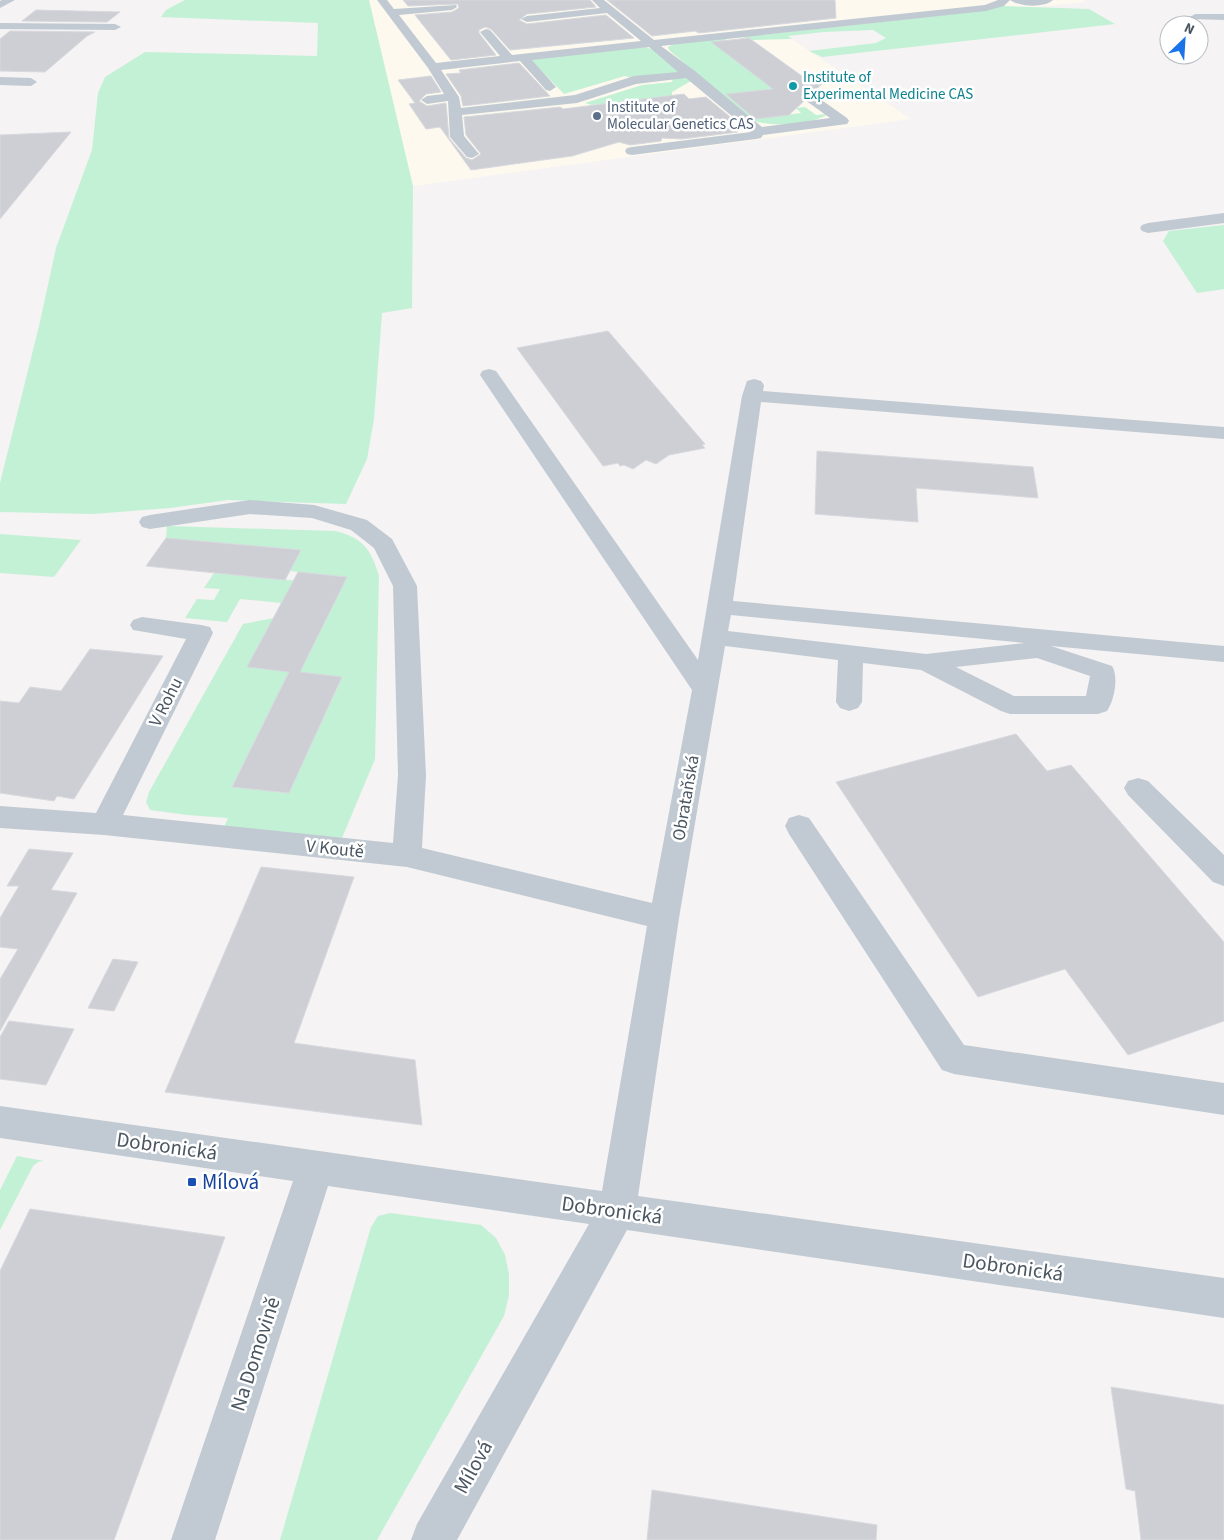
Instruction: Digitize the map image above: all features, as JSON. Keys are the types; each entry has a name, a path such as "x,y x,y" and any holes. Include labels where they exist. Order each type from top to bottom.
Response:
{"street":[{"path":"0,5 10,0"},
{"path":"382,0 433,67 453,97 457,137 472,154"},
{"path":"597,0 653,43 760,131"},
{"path":"433,67 986,8 1000,4 1005,0"},
{"path":"1015,0 1048,0"},
{"path":"392,12 452,7"},
{"path":"879,9 895,17"},
{"path":"527,19 609,10"},
{"path":"815,16 829,24"},
{"path":"1209,17 1224,17"},
{"path":"0,26 115,27"},
{"path":"486,32 509,58"},
{"path":"724,36 743,48"},
{"path":"566,40 577,51"},
{"path":"523,57 550,87"},
{"path":"456,112 577,99 634,80 690,74"},
{"path":"0,81 31,82"},
{"path":"4,94 14,82"},
{"path":"427,100 453,97"},
{"path":"632,151 756,135 760,131 842,121 809,97"},
{"path":"1148,228 1224,218"},
{"path":"489,375 705,689"},
{"name":"Obrataňská","path":"617,1211 664,918 720,607 753,390 1224,433"},
{"path":"150,522 250,508 314,512 359,524 384,544 405,586 412,775 407,856"},
{"path":"720,607 1224,654"},
{"name":"V Rohu","path":"104,824 201,633 142,625"},
{"path":"715,637 926,662 1038,650 1103,672 1098,705 1010,705 926,662"},
{"path":"849,702 851,653"},
{"path":"1138,788 1224,874"},
{"name":"V Koutě","path":"0,817 104,824 407,856 664,918"},
{"path":"799,826 954,1059 1224,1099"},
{"name":"Dobronická","path":"0,1122 1224,1298"},
{"name":"Na Domovině","path":"193,1540 308,1195 315,1167"},
{"name":"Mílová","path":"433,1540 617,1211"}],"shaded area":[{"path":"369,0 1084,0 1085,2 784,34 911,119 413,186"}],"green space":[{"path":"185,0 369,0 413,186 412,308 382,313 374,419 367,459 346,504 228,500 170,508 93,514 0,512 0,483 39,326 56,248 92,150 98,93 105,77 145,52 317,56 318,23 161,17 166,10"},
{"path":"1002,6 1089,9 1115,24 822,57 809,51 876,43 886,38 873,30 788,36 792,39 753,40 742,37 980,11"},
{"path":"724,38 730,43 733,59 768,85 781,84 772,91 770,89 732,94 762,118 801,113 796,108 805,107 816,115 826,114 825,116 809,122 788,124 767,124 750,119 669,50 668,47 674,44"},
{"path":"646,47 656,51 680,71 676,74 631,78 625,76 564,94 532,61 535,58"},
{"path":"673,78 686,78 691,81 672,92 672,96 592,105 585,103 642,85 672,82"},
{"path":"1224,225 1224,289 1197,293 1163,241 1169,231"},
{"path":"167,526 335,531 359,541 373,559 379,576 375,759 342,838 224,827 228,818 150,810 146,802 149,792 243,624 274,618 248,667 289,672 280,690 279,709 271,708 252,746 251,766 242,766 232,787 289,793 342,678 300,672 347,577 290,571 301,550 166,538"},
{"path":"0,534 81,540 54,577 0,573"},
{"path":"214,573 299,581 282,603 240,599 227,622 185,618 197,599 214,600 220,589 204,588"},
{"path":"17,1156 44,1161 38,1162 33,1166 0,1230 0,1190"},
{"path":"390,1213 481,1225 496,1238 505,1255 509,1274 509,1295 504,1316 377,1540 280,1540 371,1227 378,1216"}],"building":[{"path":"403,0 590,0 596,7 527,14 519,20 527,24 606,15 634,38 510,50 491,29 485,27 479,30 479,33 496,55 451,60 415,15 452,12 459,8 458,4 408,6"},
{"path":"607,0 835,0 836,18 699,33 695,31 652,36"},
{"path":"36,10 120,12 107,22 22,21"},
{"path":"10,31 95,32 87,36 45,72 0,71 0,39"},
{"name":"Institute of Experimental Medicine CAS","path":"749,38 813,84 823,83 813,92 803,93 801,98 804,101 789,115 755,119 726,94 773,89 711,42"},
{"path":"519,63 550,96 463,106 461,96 446,74 461,73 459,70"},
{"path":"431,76 441,92 426,94 419,101 427,106 446,103 449,138 466,158 472,160 481,154 466,135 464,117 560,107 563,109 684,94 689,99 706,97 735,121 720,123 738,132 682,139 662,138 661,141 630,145 619,142 572,156 471,170 440,127 426,129 409,104 415,103 398,80"},
{"path":"71,132 0,219 0,135"},
{"path":"608,331 705,444 702,445 705,448 669,455 656,464 646,460 633,469 624,465 620,466 618,463 603,466 517,348"},
{"path":"817,451 1033,467 1038,498 916,488 918,522 815,514"},
{"path":"166,538 301,550 285,580 146,566"},
{"path":"298,572 347,577 300,672 342,677 289,793 232,787 289,672 247,667"},
{"path":"90,649 163,656 74,799 57,796 54,801 0,793 0,701 19,703 30,687 61,691"},
{"path":"1016,734 1047,771 1071,765 1224,942 1224,1021 1128,1055 1065,969 978,997 836,782"},
{"path":"29,849 73,853 51,890 77,893 0,1031 0,979 18,949 0,947 0,918 19,886 7,886"},
{"path":"261,867 354,877 294,1043 415,1060 422,1125 165,1092"},
{"path":"113,959 138,962 114,1011 88,1008"},
{"path":"9,1021 74,1029 46,1085 0,1079 0,1037"},
{"path":"30,1209 225,1237 114,1540 0,1540 0,1271"},
{"path":"1111,1387 1224,1405 1224,1540 1141,1540 1135,1491 1126,1489"},
{"path":"652,1490 877,1525 876,1540 647,1540"}],"place":[{"name":"Institute of Experimental Medicine CAS","path":"793,86"},
{"name":"Institute of Molecular Genetics CAS","path":"597,116"},
{"name":"Mílová","path":"192,1182"}]}
